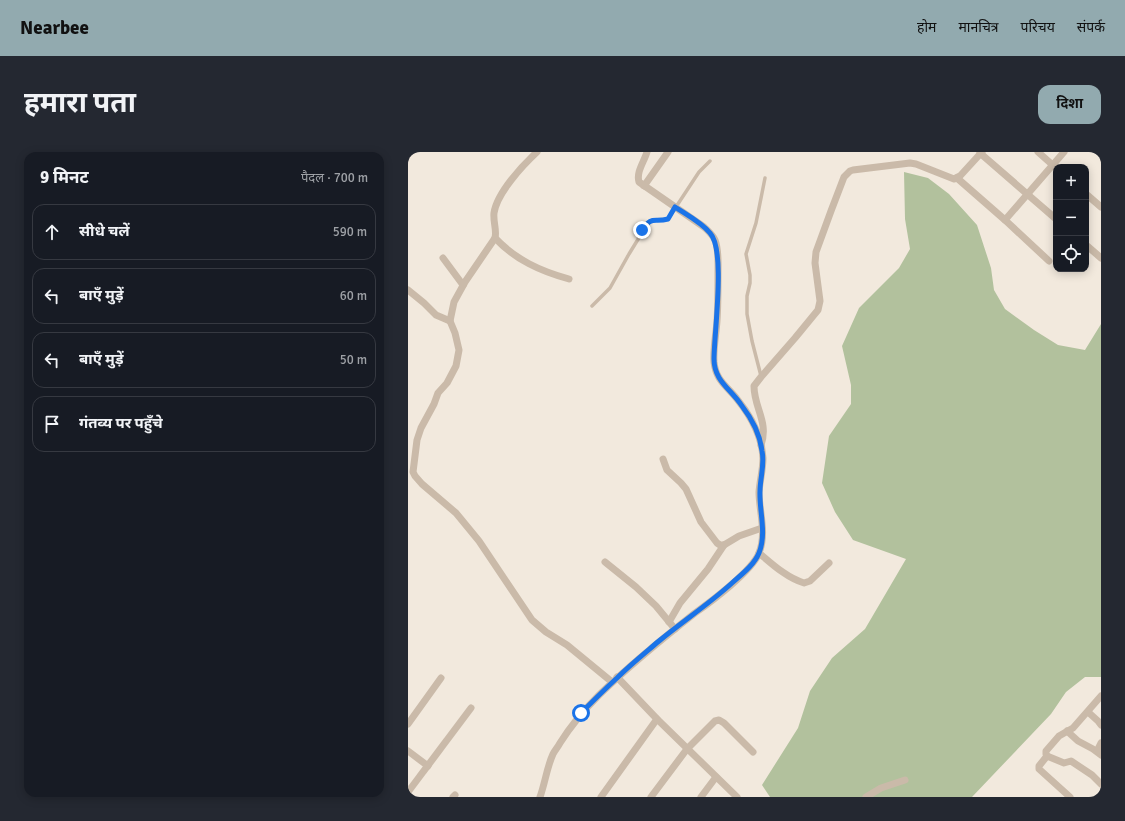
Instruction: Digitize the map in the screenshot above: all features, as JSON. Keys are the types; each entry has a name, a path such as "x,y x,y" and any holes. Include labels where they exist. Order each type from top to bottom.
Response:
{"street":[{"path":"537,152 514,176 499,200 494,212 495,238 463,285 454,302 450,321 455,333 459,350 456,366 447,382 438,393 434,404 421,428 417,440 413,472 422,484 456,513 488,553 532,620 546,632 615,680 687,748 733,796"},
{"path":"542,796 553,754 581,713 615,680 737,579 756,560 762,541 760,483 763,460 761,445 748,414 737,398 718,378 715,368 714,360 717,320 718,267 716,242 704,227 639,182 638,178 640,170 647,152"},
{"path":"644,186 668,152"},
{"path":"1038,152 1053,165"},
{"path":"1055,164 1064,152"},
{"path":"761,445 764,431 754,389 755,384 818,310 820,301 815,263 816,252 837,194 846,174 853,170 910,162 950,178 957,178 981,153 1053,215"},
{"path":"1005,220 1053,167"},
{"path":"957,178 1005,220 1049,262"},
{"path":"1089,197 1101,207"},
{"path":"495,238 508,251 521,260 549,273 569,279"},
{"path":"1089,248 1100,258"},
{"path":"443,258 463,285"},
{"path":"408,290 424,303 436,316 450,321"},
{"path":"663,459 667,470 686,489 696,512 706,529 717,543 724,545"},
{"path":"669,622 680,603 708,569 724,545 739,536 762,528"},
{"path":"759,553 782,571 797,581 804,583 829,563"},
{"path":"605,562 636,587 656,606 675,629"},
{"path":"408,724 441,678"},
{"path":"1070,797 1039,769 1039,766 1047,756 1046,751 1059,736 1073,728 1101,696"},
{"path":"408,792 471,708"},
{"path":"1088,712 1101,725"},
{"path":"601,797 657,719"},
{"path":"651,797 687,748 715,721 719,720 724,723 753,752"},
{"path":"1067,731 1078,741 1099,753 1101,743"},
{"path":"408,751 428,766"},
{"path":"1047,756 1064,763 1071,760 1101,783"},
{"path":"701,797 716,777"},
{"path":"866,797 881,788 905,780"}],"lane":[{"path":"592,306 610,288 628,254 648,223 653,220 668,219 699,172 710,161"},
{"path":"762,377 752,341 747,314 747,296 750,275 746,254 756,223 765,178"}],"green space":[{"path":"904,172 928,178 949,194 977,225 991,268 994,290 1005,309 1058,345 1085,350 1101,324 1101,677 1085,677 1066,692 1051,714 972,797 770,797 762,785 798,728 810,691 832,658 865,629 906,559 853,540 835,512 822,483 829,436 851,404 851,385 842,346 859,308 899,268 910,249 905,219"}],"route":[{"path":"581,713 617,677 661,640 713,600 748,568 756,560 762,541 760,483 763,452 753,424 734,395 718,378 715,368 714,360 717,320 718,267 716,242 704,227 675,207 668,219 650,221 642,230"}]}
